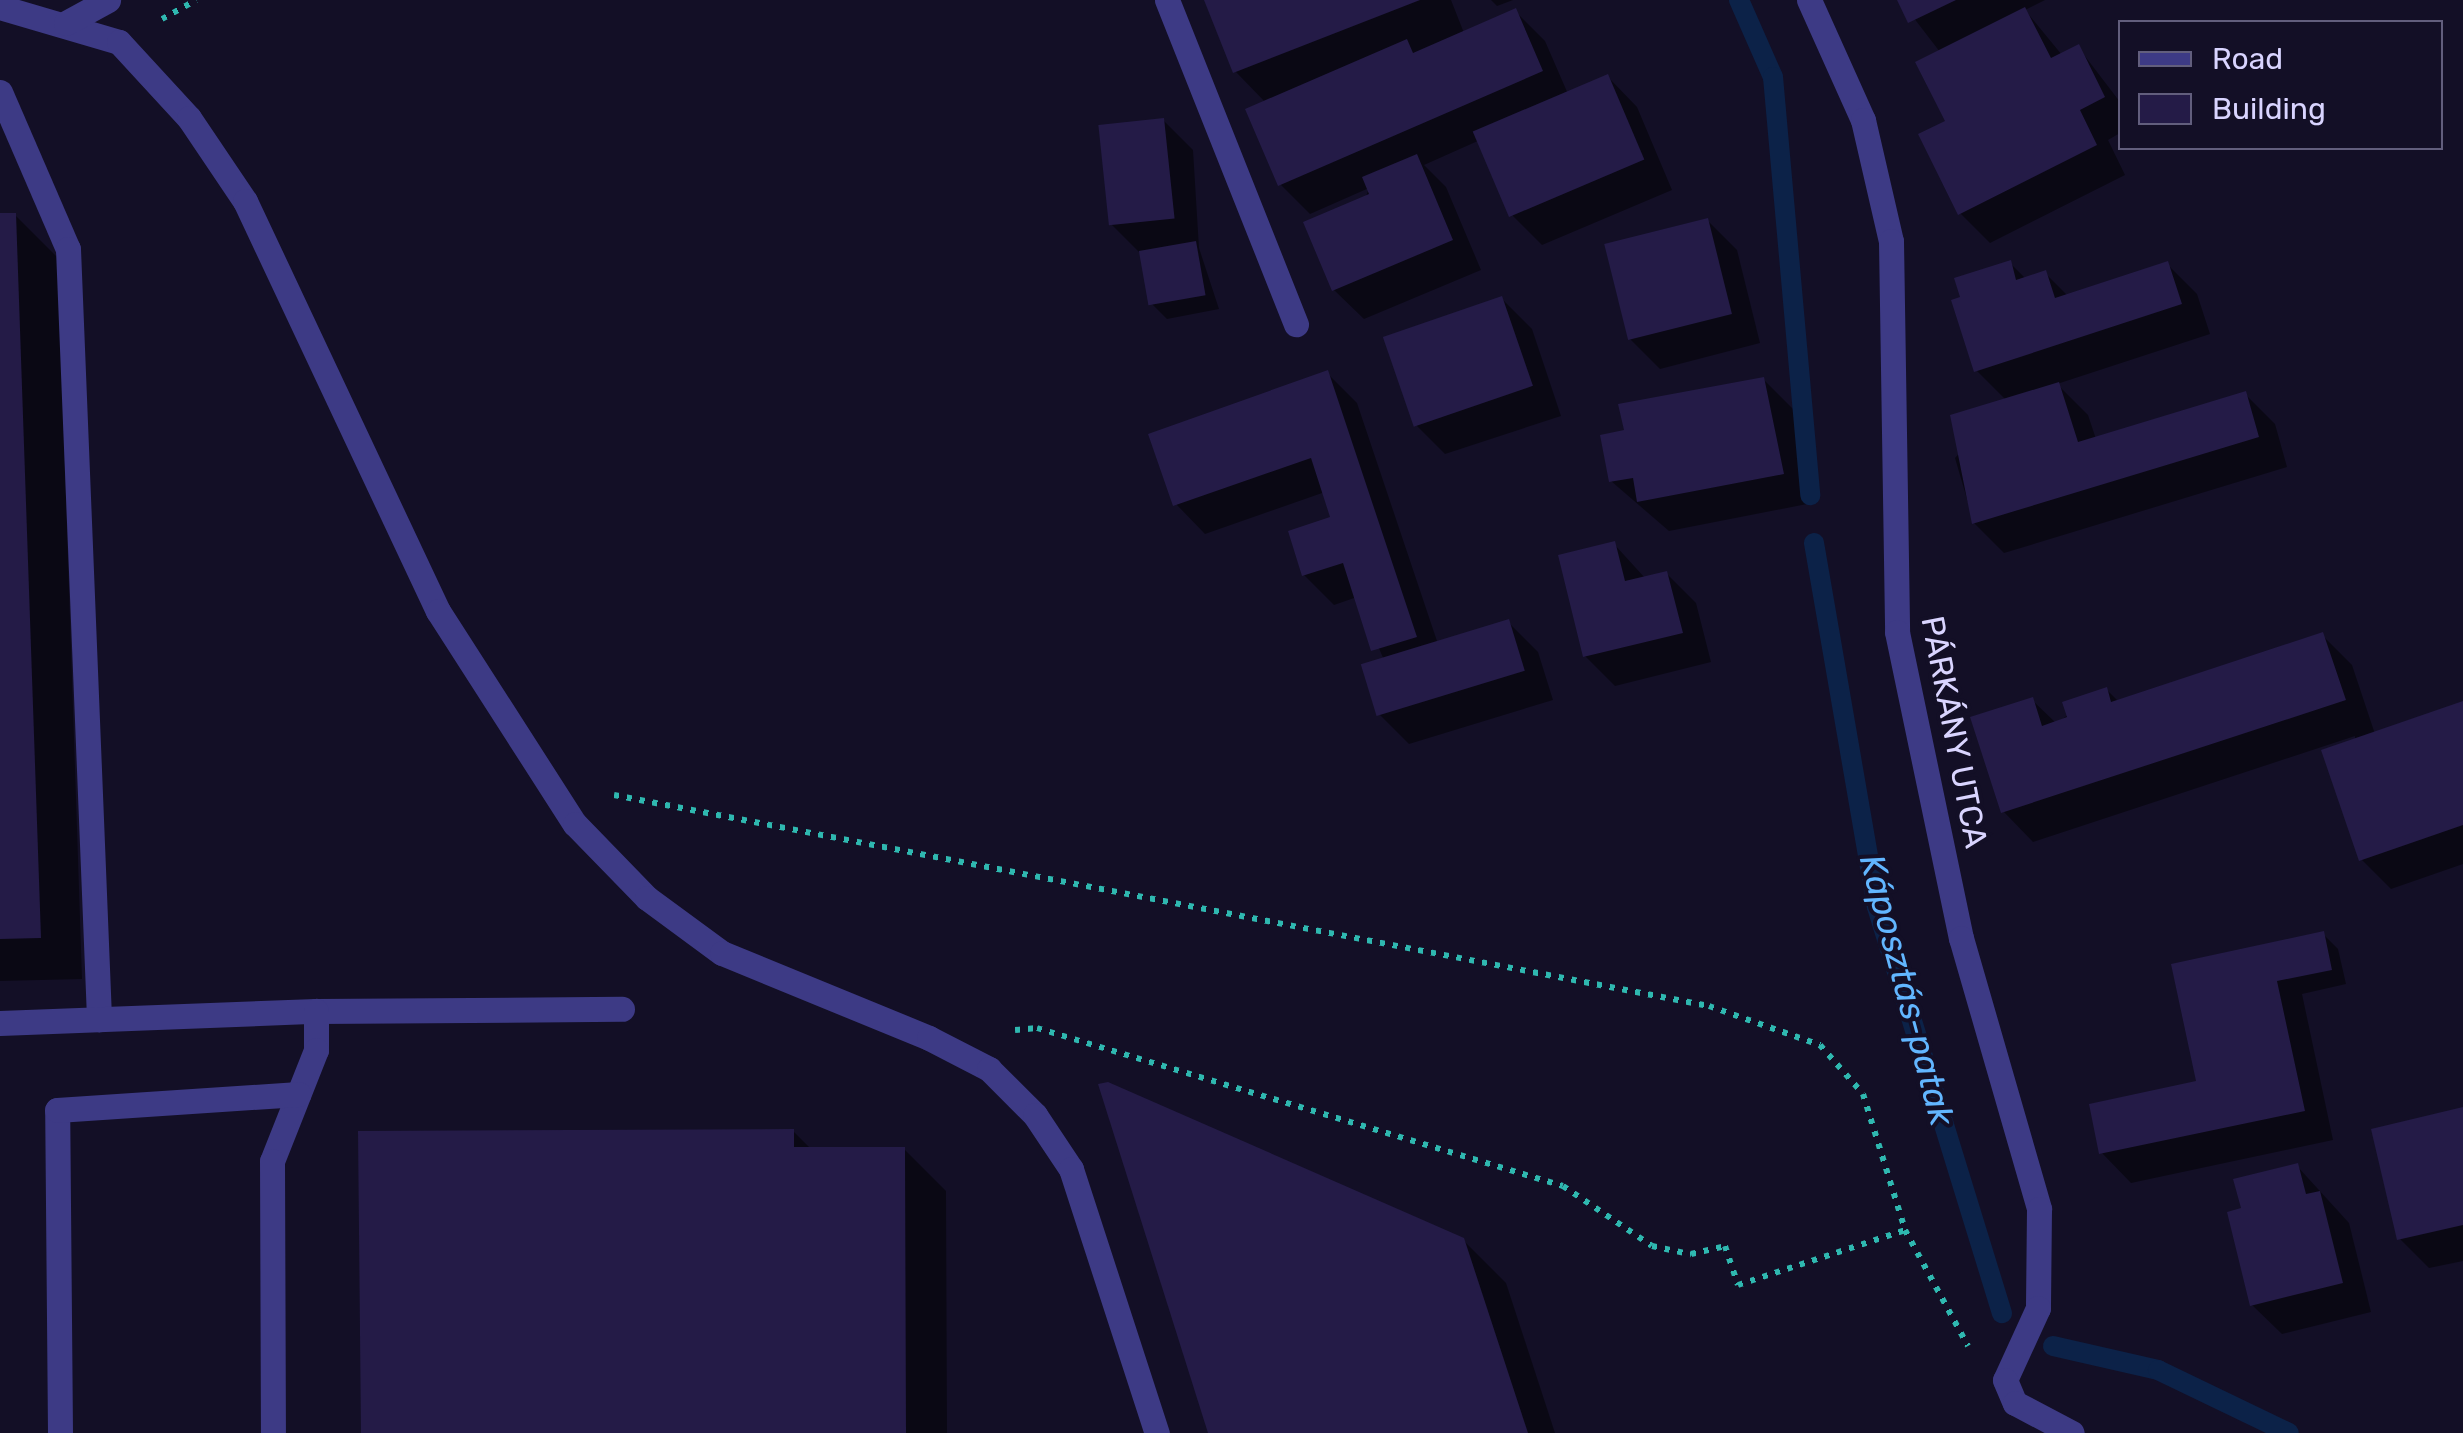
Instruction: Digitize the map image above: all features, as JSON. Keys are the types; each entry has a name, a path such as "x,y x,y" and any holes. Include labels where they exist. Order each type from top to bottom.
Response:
{"street":[{"path":"66,22 108,0"},
{"path":"1167,0 1296,324"},
{"name":"PÁRKÁNY UTCA","path":"1809,0 1863,120 1891,241 1897,632 1960,938 2039,1209 2038,1308 2006,1380"},
{"path":"0,6 66,22 118,42 189,118 245,201 438,611 558,799 647,898 722,953 929,1038 989,1069 1071,1169 1158,1433"},
{"path":"0,92 68,249 100,1020"},
{"path":"0,1023 316,1011 622,1010"},
{"path":"274,1433 272,1161 316,1050 316,1011"},
{"path":"60,1433 57,1110 298,1094"},
{"path":"2006,1380 2015,1404 2072,1433"}],"path":[{"path":"558,799 614,794 1709,1006 1820,1045 1863,1094 1906,1230 1970,1348 2006,1380"},
{"path":"929,1038 1037,1028 1563,1186 1652,1246 1691,1254 1725,1246 1738,1285 1906,1230"}],"building":[{"path":"1204,0 1420,0 1233,73"},
{"path":"1897,0 1956,0 1908,23"},
{"path":"2025,7 2051,58 2079,44 2105,97 2080,110 2097,145 1958,215 1918,134 1945,121 1915,62"},
{"path":"1516,8 1543,71 1278,186 1245,109 1407,39 1413,53"},
{"path":"1608,74 1644,160 1509,217 1473,131"},
{"path":"1164,118 1175,218 1109,225 1098,125"},
{"path":"1417,154 1453,240 1332,291 1303,222 1369,194 1362,177"},
{"path":"0,213 16,213 41,938 0,939"},
{"path":"1708,218 1732,314 1628,340 1604,244"},
{"path":"1196,241 1206,295 1148,305 1139,251"},
{"path":"2011,260 2016,280 2046,270 2055,298 2168,261 2182,304 1974,372 1951,300 1960,297 1954,278"},
{"path":"1502,296 1533,386 1414,427 1383,337"},
{"path":"1328,370 1417,637 1371,651 1343,563 1302,576 1288,531 1330,517 1311,458 1173,506 1148,434"},
{"path":"1764,377 1784,474 1637,502 1633,478 1609,482 1600,435 1624,430 1618,404"},
{"path":"2059,382 2078,442 2246,391 2259,437 1972,524 1950,415"},
{"path":"1615,541 1625,581 1667,571 1683,633 1583,657 1558,555"},
{"path":"1509,619 1525,671 1377,716 1361,664"},
{"path":"2323,632 2346,700 2001,813 1970,717 2033,697 2042,726 2067,717 2062,702 2107,687 2111,702"},
{"path":"2463,701 2463,825 2359,861 2321,750"},
{"path":"2324,931 2332,970 2277,981 2305,1111 2099,1154 2089,1104 2196,1081 2171,964"},
{"path":"1108,1082 1464,1238 1528,1433 1208,1433 1098,1084"},
{"path":"2463,1107 2463,1225 2397,1240 2371,1129"},
{"path":"794,1129 794,1147 905,1147 906,1433 361,1433 358,1131"},
{"path":"2298,1163 2306,1194 2320,1191 2343,1283 2250,1306 2227,1212 2241,1208 2233,1179"}],"waterway":[{"name":"Káposztás-patak","path":"1739,0 1773,77 1810,495"},
{"name":"Káposztás-patak","path":"1814,543 1877,907 2002,1313"},
{"path":"2053,1346 2158,1370 2289,1433"}]}
